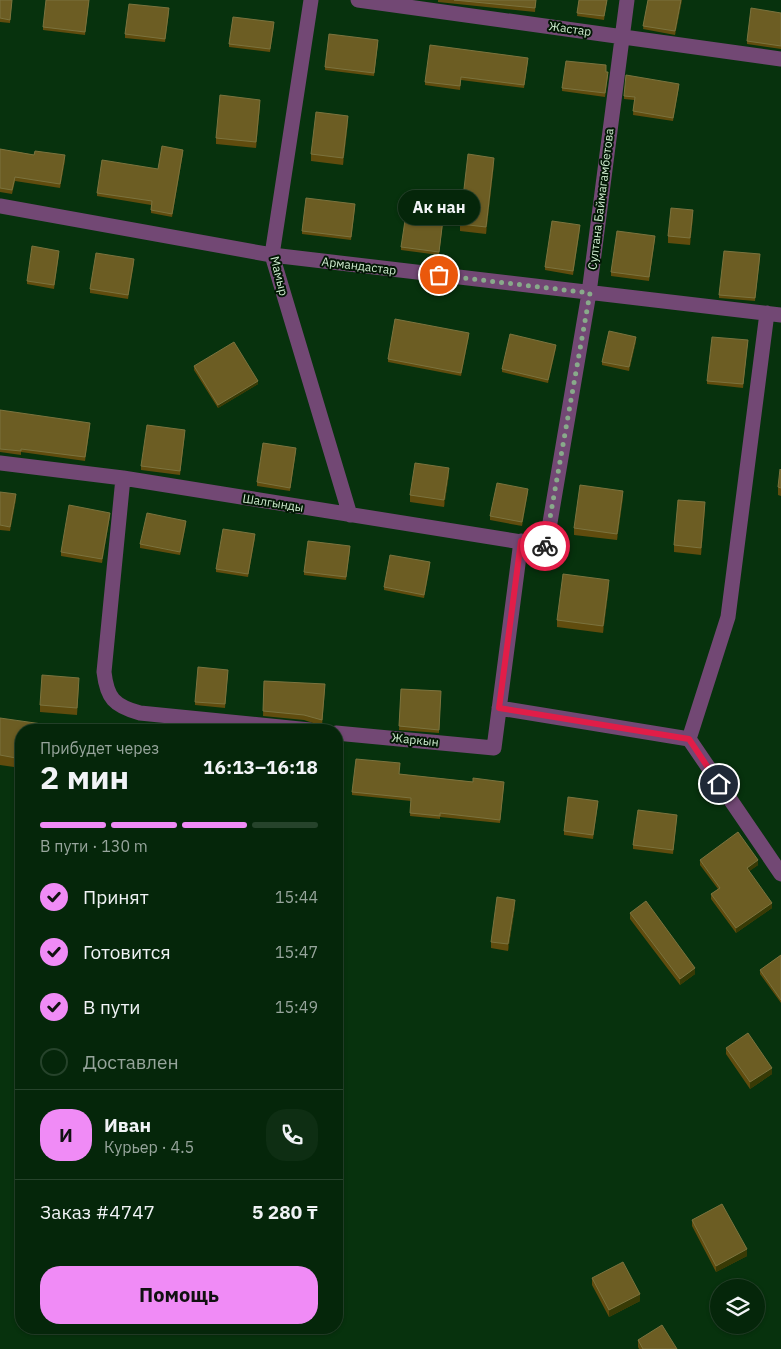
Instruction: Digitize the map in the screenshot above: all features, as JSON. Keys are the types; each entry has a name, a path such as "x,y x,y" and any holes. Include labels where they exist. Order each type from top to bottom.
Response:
{"street":[{"name":"Мамыр","path":"311,0 272,255 350,515"},
{"name":"Жастар","path":"358,0 781,59"},
{"name":"Султана Баймагамбетова","path":"546,546 590,293 627,0"},
{"name":"Армандастар","path":"0,206 272,255 774,314"},
{"path":"689,739 728,617 774,314"},
{"name":"Шалгынды","path":"0,463 122,478 546,546"},
{"path":"122,478 104,672 106,687 113,701 126,709 140,713 250,724"},
{"path":"521,541 499,708 689,739 781,874"},
{"name":"Жаркын","path":"343,734 494,748 499,708"}],"building":[{"path":"0,0 12,0 10,20 0,18"},
{"path":"46,0 89,0 85,32 43,27"},
{"path":"454,0 536,0 535,8"},
{"path":"579,0 607,0 604,16 577,13"},
{"path":"648,0 681,0 675,31 643,26"},
{"path":"129,4 169,8 165,39 125,34"},
{"path":"751,8 781,13 781,46 747,41"},
{"path":"233,17 274,22 270,49 229,44"},
{"path":"329,34 378,40 374,73 325,67"},
{"path":"430,45 528,58 524,85 461,77 460,86 425,82"},
{"path":"566,61 606,65 606,72 608,72 605,93 562,88"},
{"path":"626,75 679,84 673,118 633,111 635,97 624,96"},
{"path":"220,95 260,100 256,142 216,138"},
{"path":"316,112 348,116 343,158 311,154"},
{"path":"162,146 183,150 172,214 151,210 152,201 97,193 102,160 158,169"},
{"path":"0,149 34,155 35,151 65,155 60,184 15,177 12,190 0,188"},
{"path":"468,154 494,158 486,227 460,224"},
{"path":"306,198 355,204 351,237 302,231"},
{"path":"671,208 693,210 690,238 668,236"},
{"path":"406,214 443,219 439,252 401,247"},
{"path":"552,221 580,225 573,271 545,267"},
{"path":"617,231 655,236 649,277 611,272"},
{"path":"32,246 59,251 54,285 27,281"},
{"path":"724,251 760,254 755,298 719,295"},
{"path":"96,253 134,259 128,295 90,289"},
{"path":"395,319 469,333 461,373 388,359"},
{"path":"609,331 636,337 629,367 602,362"},
{"path":"510,334 556,345 548,380 502,369"},
{"path":"712,337 748,340 743,384 707,381"},
{"path":"234,342 258,381 218,405 194,366"},
{"path":"0,410 90,423 85,457 21,449 21,451 0,449"},
{"path":"147,425 185,430 180,471 141,466"},
{"path":"263,443 296,448 290,488 257,482"},
{"path":"415,463 449,468 444,500 410,495"},
{"path":"781,470 781,488 778,487"},
{"path":"497,483 528,489 522,522 490,516"},
{"path":"580,485 623,491 617,534 574,528"},
{"path":"0,492 16,494 10,527 0,525"},
{"path":"678,500 705,502 701,548 674,545"},
{"path":"69,505 110,513 102,559 61,552"},
{"path":"147,513 186,521 180,552 140,544"},
{"path":"223,529 255,534 248,574 216,569"},
{"path":"308,541 350,546 346,577 304,572"},
{"path":"390,555 430,562 424,595 384,587"},
{"path":"563,574 609,580 603,626 557,620"},
{"path":"198,667 228,670 225,704 195,702"},
{"path":"42,675 79,678 77,708 40,705"},
{"path":"264,681 325,684 322,720 304,715 263,711"},
{"path":"401,689 441,691 439,730 399,726"},
{"path":"0,718 42,724 15,724 15,758 0,755"},
{"path":"356,759 400,763 399,774 473,782 473,778 504,782 500,820 440,813 440,816 410,813 411,798 352,792"},
{"path":"568,797 598,801 593,835 564,831"},
{"path":"638,810 677,815 673,850 633,845"},
{"path":"738,832 758,860 747,868 772,903 736,928 711,894 720,888 700,860"},
{"path":"497,897 515,900 508,944 491,942"},
{"path":"646,901 695,968 680,979 630,913"},
{"path":"781,955 781,1000 760,970"},
{"path":"748,1033 772,1068 750,1082 726,1048"},
{"path":"722,1204 747,1249 716,1266 692,1220"},
{"path":"623,1262 640,1294 609,1310 592,1278"},
{"path":"662,1325 677,1349 643,1349 638,1340"}],"way so far":[{"path":"439,275 590,293 545,546"}],"place":[{"name":"Ак нан","path":"439,275"}],"route":[{"path":"545,546 521,541 499,708 689,739 719,784"}]}
